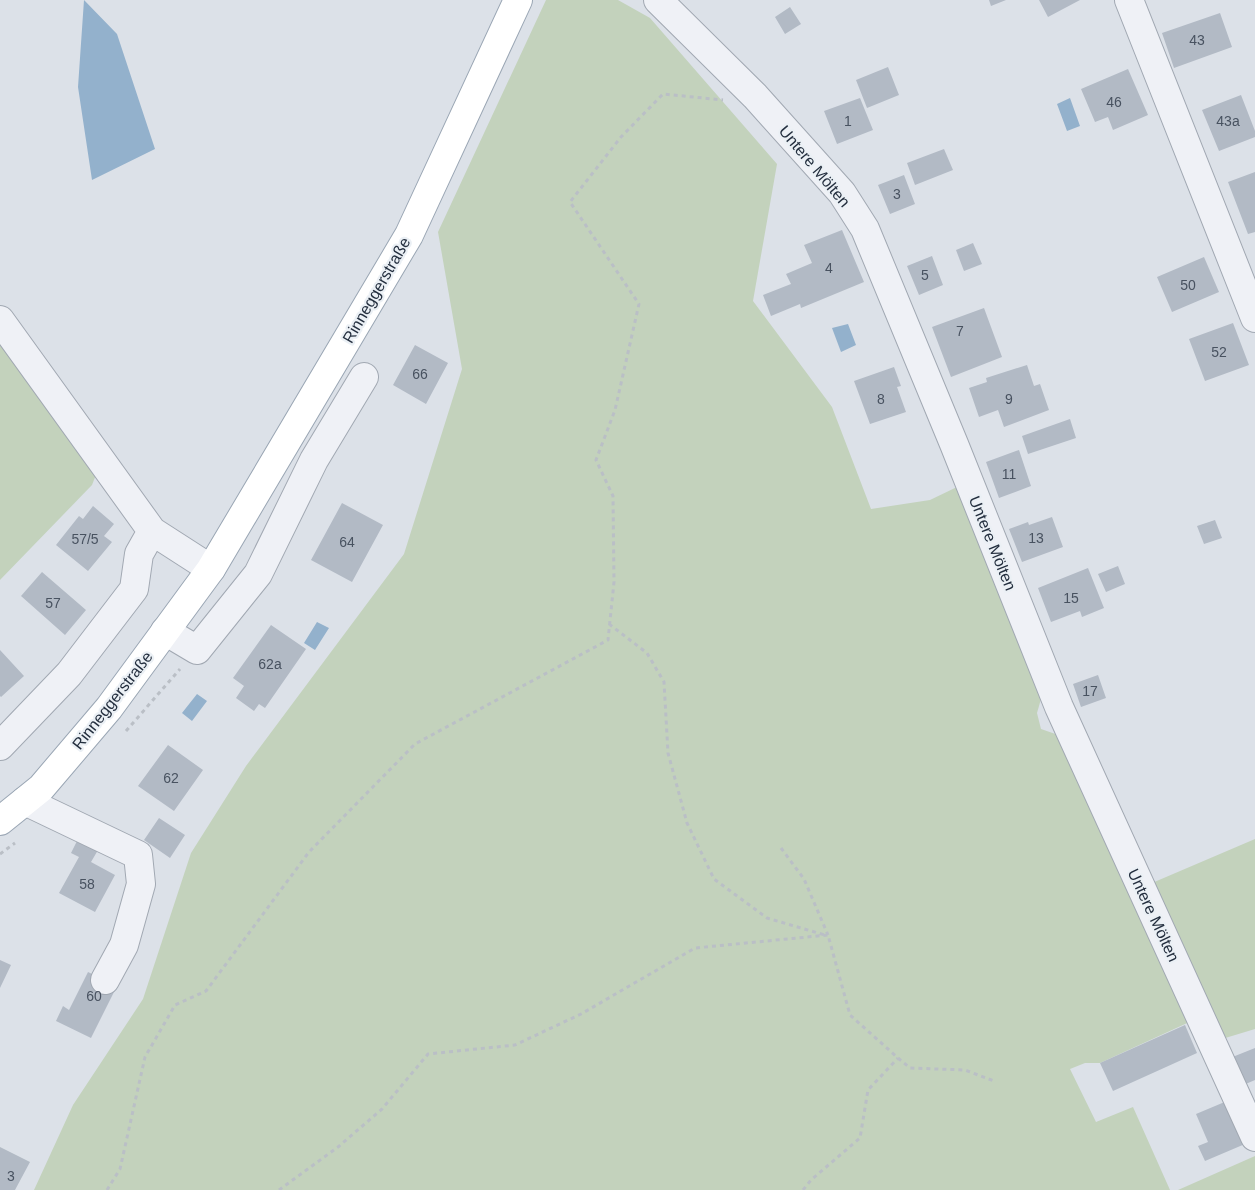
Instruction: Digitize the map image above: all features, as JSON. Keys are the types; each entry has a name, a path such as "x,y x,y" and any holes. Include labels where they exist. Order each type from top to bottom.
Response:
{"main road":[{"name":"Rinneggerstraße","path":"0,821 41,788 109,708 211,569 409,235 518,0"}],"street":[{"name":"Untere Mölten","path":"658,0 755,96 842,193 865,229 954,444 1059,708 1255,1137"},
{"path":"1129,0 1255,318"},
{"path":"0,320 152,530 211,569"},
{"path":"165,631 197,650 258,574 314,460 364,378"},
{"path":"0,746 69,674 134,589 139,554 152,530"},
{"path":"25,801 138,855 142,884 124,945 105,980"}],"path":[{"path":"106,1190 120,1169 145,1057 176,1004 206,991 309,852 415,744 608,640 614,582 614,496 596,460 615,410 640,304 570,202 621,137 663,94 750,102 755,96"},
{"path":"610,624 647,653 664,682 668,753 687,823 714,879 767,918 828,936"},
{"path":"781,848 804,879 828,936 850,1015 910,1068 965,1070 994,1081"},
{"path":"279,1190 338,1147 382,1109 428,1054 515,1045 580,1014 695,948 828,936"},
{"path":"803,1190 810,1180 860,1138 868,1090 898,1058"}],"green space":[{"path":"546,0 618,0 650,18 777,164 753,301 832,407 871,509 930,500 957,487 1043,692 1037,713 1041,729 1067,738 1196,1019 1100,1063 1085,1063 1070,1069 1096,1122 1133,1107 1170,1190 34,1190 73,1105 143,999 191,853 246,766 404,554 462,369 438,232"},
{"path":"0,334 99,467 92,485 0,580"},
{"path":"1255,839 1255,1029 1222,1039 1152,883"},
{"path":"1255,1156 1255,1190 1178,1190"}],"water":[{"path":"84,0 117,34 155,149 92,180 78,87"},
{"path":"1070,98 1080,126 1067,131 1057,104"},
{"path":"848,324 856,345 841,352 832,328"},
{"path":"317,622 329,628 315,650 304,643"},
{"path":"197,694 207,701 192,721 182,713"}],"building":[{"path":"989,0 1006,0 991,6"},
{"path":"1039,0 1080,0 1048,17"},
{"path":"790,7 801,24 785,34 775,17"},
{"path":"1220,13 1232,47 1174,68 1162,33"},
{"path":"888,67 899,95 867,108 856,80"},
{"path":"1128,69 1148,115 1113,130 1108,117 1095,122 1081,89"},
{"path":"1241,95 1255,131 1255,137 1219,151 1202,110"},
{"path":"860,98 873,130 837,144 824,111"},
{"path":"944,149 953,170 915,185 907,163"},
{"path":"1255,172 1255,232 1248,234 1228,182"},
{"path":"904,175 915,204 890,214 878,185"},
{"path":"842,230 864,282 801,308 800,304 771,316 763,295 791,284 786,274 812,263 804,245"},
{"path":"973,243 982,264 964,271 956,250"},
{"path":"932,256 943,285 919,295 907,266"},
{"path":"1204,257 1219,292 1172,312 1157,277"},
{"path":"984,308 1002,357 951,377 932,327"},
{"path":"1233,323 1249,365 1205,381 1189,339"},
{"path":"415,345 448,363 426,404 393,385"},
{"path":"1027,365 1034,386 1040,384 1049,410 1004,427 998,410 979,417 969,388 987,382 986,378"},
{"path":"894,367 901,386 897,387 906,412 870,424 854,381"},
{"path":"1070,419 1076,438 1028,454 1022,436"},
{"path":"1019,450 1031,486 999,498 986,462"},
{"path":"342,503 383,525 352,582 311,560"},
{"path":"93,506 114,524 104,536 112,542 88,571 56,545 79,516 83,519"},
{"path":"1052,517 1063,547 1022,562 1009,529 1028,522 1029,525"},
{"path":"1215,520 1222,538 1204,544 1197,526"},
{"path":"1118,566 1125,584 1106,592 1098,574"},
{"path":"1088,568 1104,608 1082,617 1080,611 1051,622 1038,588"},
{"path":"42,572 86,610 65,635 21,596"},
{"path":"271,625 306,649 265,708 259,704 254,711 236,698 244,686 233,678"},
{"path":"0,650 24,676 1,697 0,696"},
{"path":"1098,675 1106,698 1081,707 1073,684"},
{"path":"168,745 203,770 174,811 138,786"},
{"path":"159,818 185,835 170,858 144,840"},
{"path":"78,839 98,850 91,862 115,875 95,912 59,893 79,857 71,853"},
{"path":"0,960 11,965 0,988"},
{"path":"88,972 117,986 91,1038 56,1021 63,1006 69,1010"},
{"path":"1185,1025 1197,1053 1113,1091 1100,1063"},
{"path":"1255,1048 1255,1080 1241,1086 1230,1058"},
{"path":"1227,1101 1245,1144 1205,1161 1198,1146 1208,1142 1196,1114"},
{"path":"0,1147 30,1162 15,1190 0,1190"}]}
